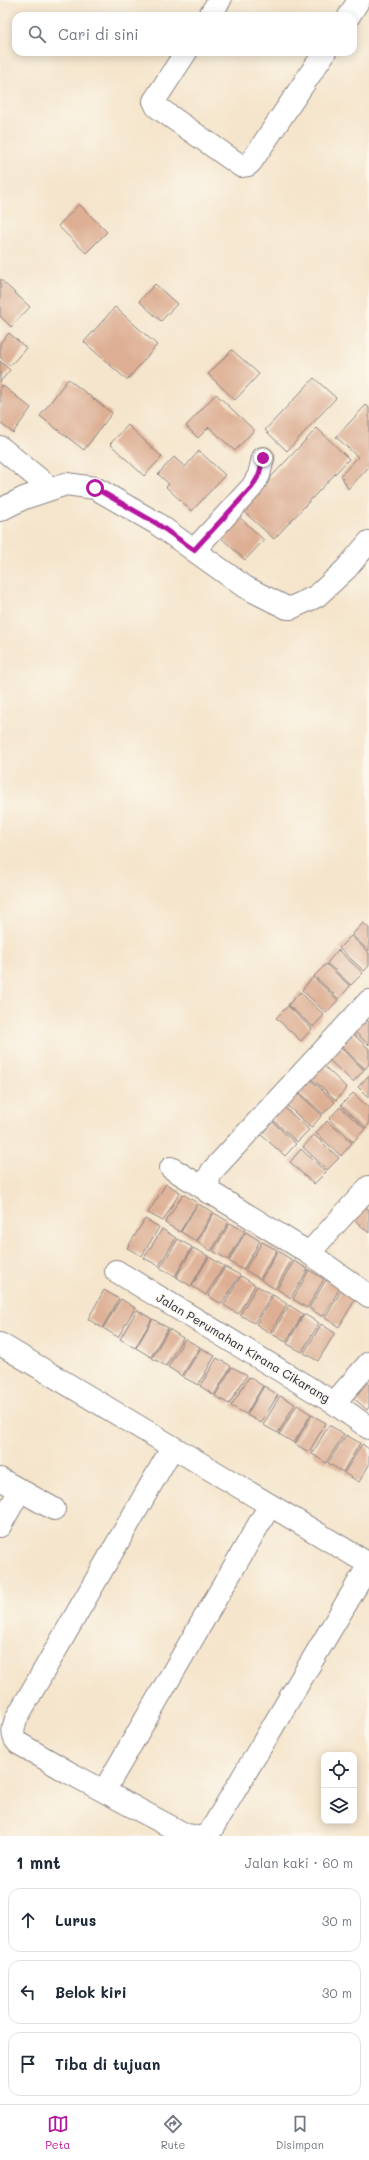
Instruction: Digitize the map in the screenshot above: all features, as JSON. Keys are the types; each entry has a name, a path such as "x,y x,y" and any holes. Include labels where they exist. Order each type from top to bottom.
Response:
{"street":[{"path":"212,12 220,0"},
{"path":"352,12 359,0"},
{"path":"183,56 154,101 157,107 241,166 246,166 251,162 322,56"},
{"path":"0,447 50,488"},
{"path":"194,550 252,487 259,475 263,458"},
{"path":"0,510 24,498 50,488 66,484 95,488 156,523 245,587 282,607 291,608 317,596 346,569 369,542"},
{"path":"208,1192 209,1177 212,1171 369,1001"},
{"path":"171,1168 208,1192 309,1252 369,1296"},
{"path":"309,1252 369,1187"},
{"name":"Jalan Perumahan Kirana Cikarang","path":"116,1271 334,1403 369,1428"},
{"path":"0,1344 172,1448 369,1564 210,1832 204,1836"},
{"path":"334,1403 369,1363"},
{"path":"172,1448 16,1719 13,1730 13,1738 18,1743 104,1791 186,1835 193,1836"},
{"path":"0,1479 54,1509"},
{"path":"0,1526 20,1490"},
{"path":"104,1791 270,1505"}],"building":[{"path":"79,204 107,232 86,253 58,226"},
{"path":"0,279 30,307 11,327 0,316"},
{"path":"155,284 177,304 161,321 139,301"},
{"path":"115,307 157,345 127,380 84,342"},
{"path":"9,333 26,348 10,366 0,357 0,343"},
{"path":"232,350 259,374 235,400 208,374"},
{"path":"0,361 10,370 0,382"},
{"path":"314,378 336,398 287,451 265,430"},
{"path":"68,379 112,413 84,450 40,416"},
{"path":"2,385 31,408 13,433 0,423 0,387"},
{"path":"216,394 254,430 235,451 209,427 198,438 186,426"},
{"path":"366,405 369,408 369,467 348,489 341,475 358,457 336,437"},
{"path":"128,425 162,457 144,476 110,444"},
{"path":"317,428 349,459 274,539 241,509"},
{"path":"199,451 225,475 192,511 166,487 169,484 158,474 174,457 185,467"},
{"path":"236,514 264,540 245,560 217,534"},
{"path":"363,923 369,928 369,951 352,935"},
{"path":"351,936 369,953 369,966 364,971 339,948"},
{"path":"338,950 363,973 351,985 327,963"},
{"path":"326,964 350,986 339,999 314,976"},
{"path":"313,977 338,1000 326,1013 302,990"},
{"path":"300,992 324,1015 313,1027 288,1005"},
{"path":"288,1006 312,1029 301,1041 276,1018"},
{"path":"366,1019 369,1022 369,1045 354,1031"},
{"path":"352,1033 369,1049 369,1064 365,1069 341,1046"},
{"path":"340,1047 364,1070 353,1082 328,1059"},
{"path":"323,1065 347,1088 336,1100 311,1078"},
{"path":"369,1075 369,1098 358,1087"},
{"path":"310,1079 335,1102 323,1114 299,1092"},
{"path":"298,1093 322,1115 311,1128 287,1105"},
{"path":"353,1093 369,1108 369,1124 366,1128 341,1105"},
{"path":"284,1107 309,1130 297,1142 273,1120"},
{"path":"340,1107 365,1129 353,1142 329,1119"},
{"path":"272,1121 296,1144 285,1156 260,1134"},
{"path":"327,1121 352,1143 341,1156 316,1133"},
{"path":"314,1135 339,1158 327,1170 303,1147"},
{"path":"301,1149 326,1172 314,1184 290,1162"},
{"path":"166,1184 180,1192 163,1221 148,1213"},
{"path":"183,1194 197,1203 180,1232 165,1223"},
{"path":"361,1203 369,1210 369,1233 350,1216"},
{"path":"198,1204 213,1212 196,1241 181,1232"},
{"path":"214,1213 229,1222 211,1251 197,1242"},
{"path":"145,1219 159,1227 142,1256 127,1248"},
{"path":"230,1223 245,1231 228,1260 213,1251"},
{"path":"162,1229 176,1238 159,1266 144,1258"},
{"path":"246,1232 260,1241 243,1270 229,1261"},
{"path":"178,1239 192,1247 175,1276 160,1268"},
{"path":"262,1242 277,1250 260,1279 245,1270"},
{"path":"193,1248 208,1256 191,1286 176,1277"},
{"path":"278,1251 292,1260 275,1289 261,1280"},
{"path":"209,1257 224,1266 206,1295 192,1286"},
{"path":"294,1261 308,1269 291,1298 277,1289"},
{"path":"225,1267 240,1275 222,1304 208,1296"},
{"path":"309,1270 324,1279 307,1308 293,1299"},
{"path":"241,1276 255,1285 238,1314 224,1305"},
{"path":"326,1280 340,1288 323,1317 309,1308"},
{"path":"257,1286 272,1294 254,1323 240,1315"},
{"path":"342,1289 356,1298 339,1327 325,1318"},
{"path":"104,1290 119,1299 102,1328 88,1319"},
{"path":"273,1295 287,1304 270,1333 256,1324"},
{"path":"121,1299 135,1308 118,1337 103,1328"},
{"path":"289,1305 303,1314 286,1342 272,1334"},
{"path":"137,1310 152,1319 135,1348 120,1339"},
{"path":"304,1314 319,1323 302,1352 287,1344"},
{"path":"153,1319 168,1328 151,1357 136,1348"},
{"path":"321,1324 335,1333 318,1361 304,1353"},
{"path":"169,1329 183,1338 166,1366 152,1358"},
{"path":"185,1339 200,1347 182,1376 168,1367"},
{"path":"201,1348 215,1356 198,1385 183,1377"},
{"path":"217,1358 231,1366 214,1395 200,1386"},
{"path":"232,1367 247,1375 229,1404 215,1396"},
{"path":"249,1377 263,1386 246,1414 231,1406"},
{"path":"362,1378 369,1385 369,1407 367,1410 348,1393"},
{"path":"264,1386 278,1395 261,1423 247,1415"},
{"path":"280,1396 295,1404 278,1433 263,1425"},
{"path":"297,1405 311,1414 294,1443 279,1434"},
{"path":"312,1415 326,1423 309,1452 295,1444"},
{"path":"329,1425 344,1434 326,1463 312,1454"},
{"path":"346,1435 360,1443 343,1472 328,1463"},
{"path":"362,1444 369,1449 369,1465 359,1482 344,1473"}],"route":[{"path":"95,488 156,523 194,550 252,487 259,475 263,458"}]}
